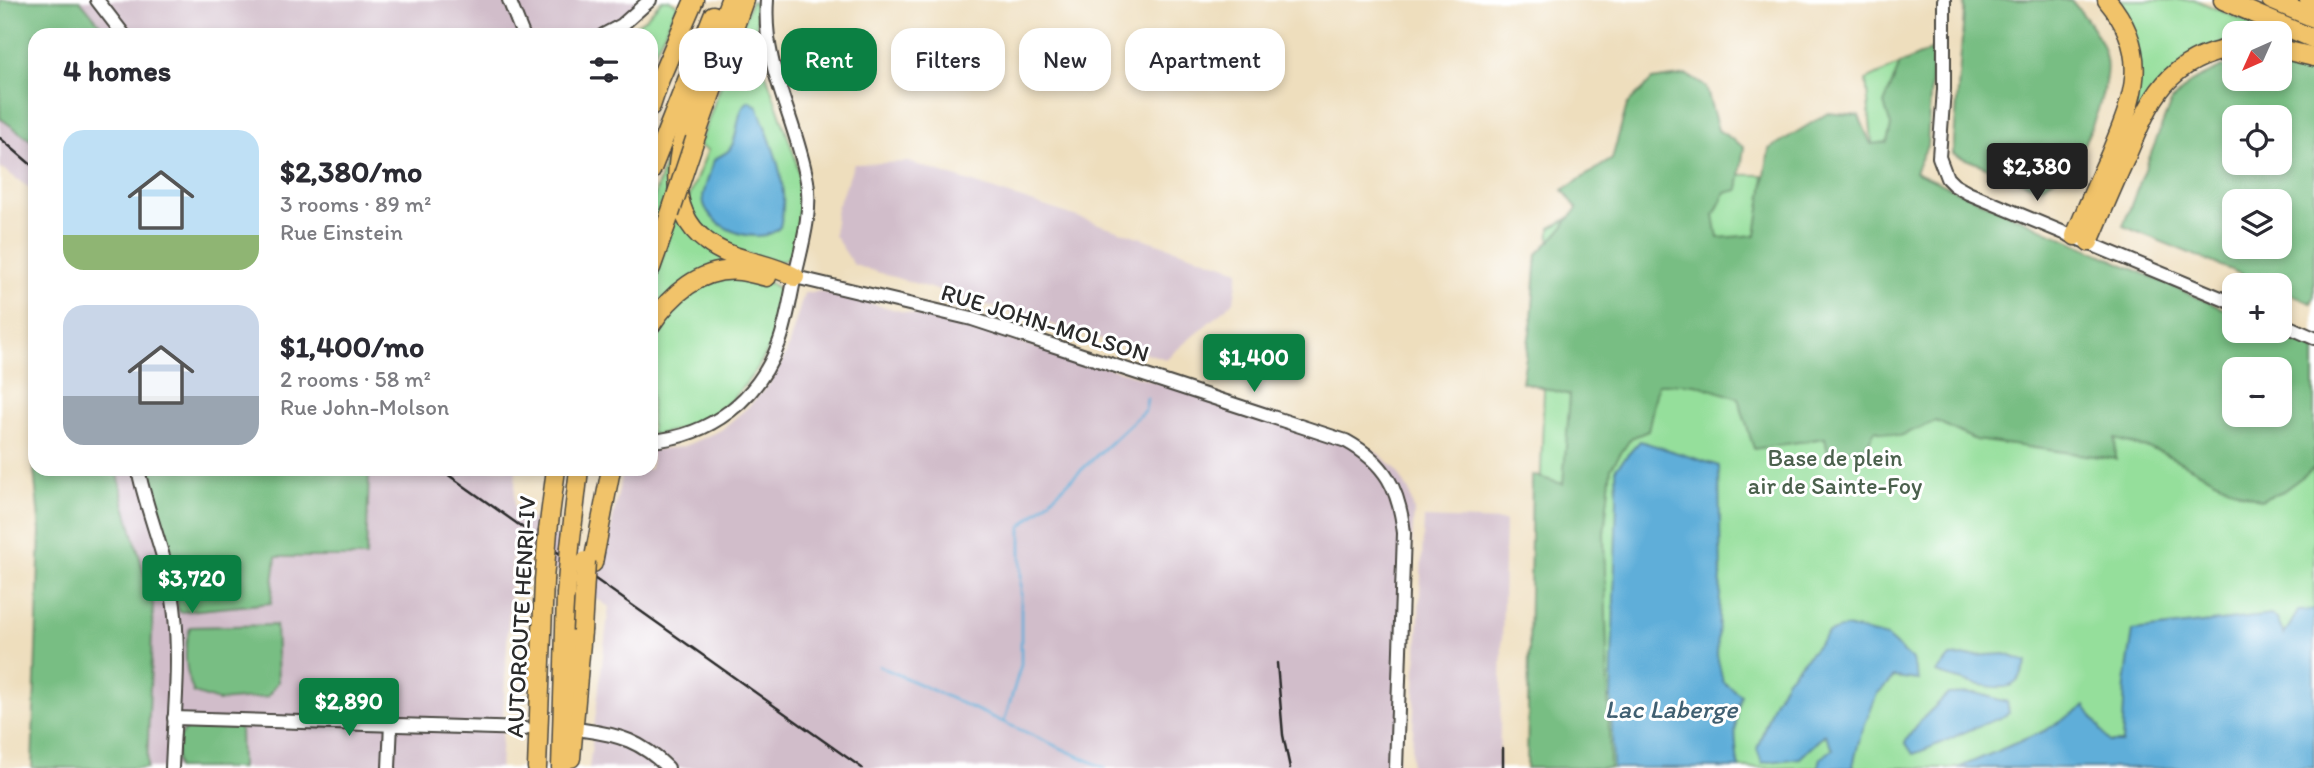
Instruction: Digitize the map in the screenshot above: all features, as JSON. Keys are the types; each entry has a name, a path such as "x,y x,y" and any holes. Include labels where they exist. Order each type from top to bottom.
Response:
{"highway":[{"path":"658,81 694,0"},
{"path":"658,152 719,0"},
{"path":"730,0 682,135 677,168 681,204 687,220 703,239 719,251 780,269 794,277"},
{"path":"658,248 744,0"},
{"path":"2082,239 2134,86 2134,60 2130,41 2107,0"},
{"path":"2223,0 2314,39"},
{"path":"2272,0 2314,18"},
{"path":"2082,239 2158,90 2175,72 2190,62 2222,51"},
{"path":"2292,52 2314,57"},
{"path":"658,316 682,288 701,278 738,271 778,279 794,277"},
{"name":"AUTOROUTE HENRI-IV","path":"537,768 544,580 553,476"},
{"name":"AUTOROUTE HENRI-IV","path":"561,768 566,595 578,476"},
{"path":"570,768 598,476"},
{"path":"590,562 609,476"}],"street":[{"path":"97,0 119,28"},
{"path":"509,0 520,28"},
{"path":"616,28 650,0"},
{"path":"658,440 693,433 728,414 746,396 770,363 779,343 809,210 802,157 768,49 765,25 767,0"},
{"path":"1944,0 1944,89 1938,147 1944,173 1954,185 2222,298"},
{"name":"RUE JOHN-MOLSON","path":"794,277 972,319 1346,441 1367,454 1395,487 1402,509 1404,533 1396,768"},
{"path":"2292,328 2314,338"},
{"path":"139,476 170,586 175,617 172,768"},
{"path":"174,718 525,729"},
{"path":"390,768 391,723"},
{"path":"583,730 629,739 646,748 668,768"}],"shaded area":[{"path":"0,0 650,0 612,28 28,28 28,187 0,167"},
{"path":"909,162 1239,270 1234,301 1166,359 854,265 834,235 836,210 854,164"},
{"path":"821,291 976,330 1356,439 1379,454 1395,468 1409,491 1414,511 1397,768 589,768 609,607 513,540 500,768 32,768 40,531 35,476 516,476 514,506 602,572 622,476 658,476 658,449 682,447 721,430 748,407 768,385 786,354 804,293"},
{"path":"1424,518 1505,521 1499,768 1411,768"}],"green space":[{"path":"0,0 80,0 103,28 28,28 28,138 0,118"},
{"path":"662,0 678,5 658,45 658,28 631,28 647,17"},
{"path":"1965,0 2071,0 2101,43 2106,60 2105,85 2095,118 2073,162 2057,177 2039,188 1953,154"},
{"path":"2114,0 2196,0 2244,21 2222,21 2222,47 2185,59 2102,198 2137,101"},
{"path":"751,1 758,4 757,28 741,28"},
{"name":"Base de plein air de Sainte-Foy","path":"1933,49 1898,179 2222,325 2222,343 2273,343 2314,356 2314,768 1530,768 1550,228 1658,174 1763,175 1764,184 1874,161 1866,80"},
{"path":"1933,49 1927,146 1915,172 2222,308 2222,343 2292,343 2292,339 2314,349 2314,468 2283,491 2261,500 2239,492 2161,452 2115,439 2116,459 1975,440 1936,421 1900,436 1875,430 1866,447 1828,454 1825,438 1754,449 1738,398 1695,384 1658,384 1648,431 1631,438 1611,468 1604,534 1610,768 1527,768 1532,475 1563,484 1570,395 1522,382 1532,319 1537,254 1559,232 1577,208 1563,190 1612,159 1627,105 1652,80 1687,75 1706,87 1718,130 1744,147 1738,190 1725,193 1714,215 1718,238 1756,235 1769,149 1828,113 1859,116 1871,144 1887,142 1891,126 1884,104 1900,64"},
{"path":"2222,67 2222,91 2292,91 2292,69 2314,74 2314,297 2311,303 2292,295 2292,273 2239,273 2123,226 2171,102 2191,82"},
{"path":"767,77 800,179 802,196 797,247 794,253 783,261 775,261 736,251 706,234 688,207 688,200 708,150 699,146 719,91 767,91"},
{"path":"673,139 677,139 673,186 658,226 658,185"},
{"path":"678,210 732,260 658,308 658,269"},
{"path":"730,277 770,283 781,291 779,324 772,342 751,377 725,406 698,423 658,434 658,327 688,290"},
{"path":"35,476 118,476 153,604 147,768 32,768 40,531"},
{"path":"145,476 369,476 366,557 276,557 271,603 179,612 168,552 150,499"},
{"path":"276,625 278,682 267,697 218,701 194,693 186,660 190,627"},
{"path":"190,726 240,726 241,768 177,768 176,750 179,739"}],"water":[{"path":"749,101 757,106 782,180 783,211 780,227 760,236 734,232 722,225 705,208 703,197 714,160 728,152 731,147 742,110"},
{"name":"Lac Laberge","path":"1640,441 1719,466 1721,577 1717,655 1723,682 1741,695 1736,731 1739,768 1613,768 1611,697 1616,468"},
{"path":"2314,610 2314,768 1958,768 2046,730 2085,706 2109,742 2122,742 2125,683 2133,631 2271,615 2277,619 2284,635 2298,611"},
{"name":"Lac Laberge","path":"1846,627 1887,637 1912,660 1919,680 1894,677 1877,694 1860,737 1853,766 1855,768 1818,768 1821,758 1833,749 1825,734 1800,758 1762,763 1757,749 1773,704 1787,679 1828,633"},
{"path":"2005,654 2027,662 2017,681 2006,687 1975,684 1936,673 1950,657"},
{"path":"1976,693 2007,702 2009,713 1913,754 1905,742 1919,722 1948,694"}],"waterway":[{"path":"1004,722 1021,665 1021,527 1145,410 1147,398"},
{"path":"879,666 1105,768"}],"railway":[{"path":"0,138 28,162"},
{"path":"450,476 862,768"},
{"path":"1277,663 1283,735 1290,768"},
{"path":"1503,748 1503,768"}]}
